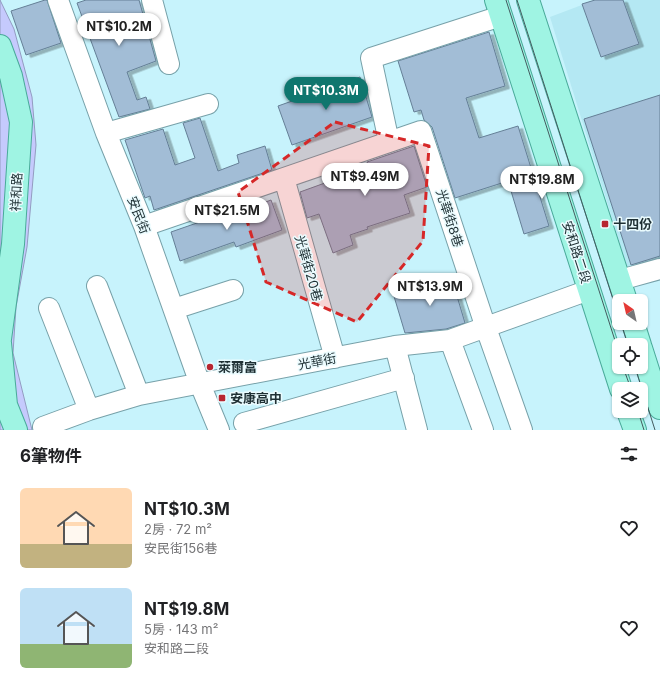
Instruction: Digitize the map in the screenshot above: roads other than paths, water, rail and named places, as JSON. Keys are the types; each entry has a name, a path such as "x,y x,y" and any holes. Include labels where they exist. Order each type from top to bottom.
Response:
{"main road":[{"path":"528,0 624,294"},
{"name":"安和路二段","path":"498,8 619,382"},
{"name":"祥和路","path":"0,46 11,76 21,122 13,244 0,339"},
{"path":"589,290 620,280"},
{"path":"0,343 6,405 16,430"},
{"path":"648,369 660,408"},
{"path":"630,418 634,430"}],"street":[{"name":"安民街","path":"58,0 106,133 144,226 200,384 219,430"},
{"path":"152,0 169,64"},
{"path":"144,226 389,142 371,58 498,8"},
{"path":"106,133 208,104"},
{"name":"光華街8巷","path":"389,142 422,131 486,328 522,430"},
{"name":"光華街20巷","path":"284,178 335,358"},
{"path":"620,280 660,269"},
{"path":"97,286 139,395"},
{"path":"174,309 233,290"},
{"name":"光華街","path":"43,427 89,410 139,395 395,346 450,340 589,290"},
{"path":"49,308 89,410"},
{"path":"450,340 483,430"},
{"path":"395,346 417,430"},
{"path":"244,423 404,378"}],"tram line":[{"path":"506,0 614,338"},
{"path":"517,0 612,296"},
{"path":"623,330 626,338"},
{"path":"626,374 628,382"},
{"path":"637,374 655,430"},
{"path":"640,418 644,430"}],"place":[{"name":"十四份","path":"605,224"},
{"name":"萊爾富","path":"210,367"},
{"name":"安康高中","path":"222,398"}]}
